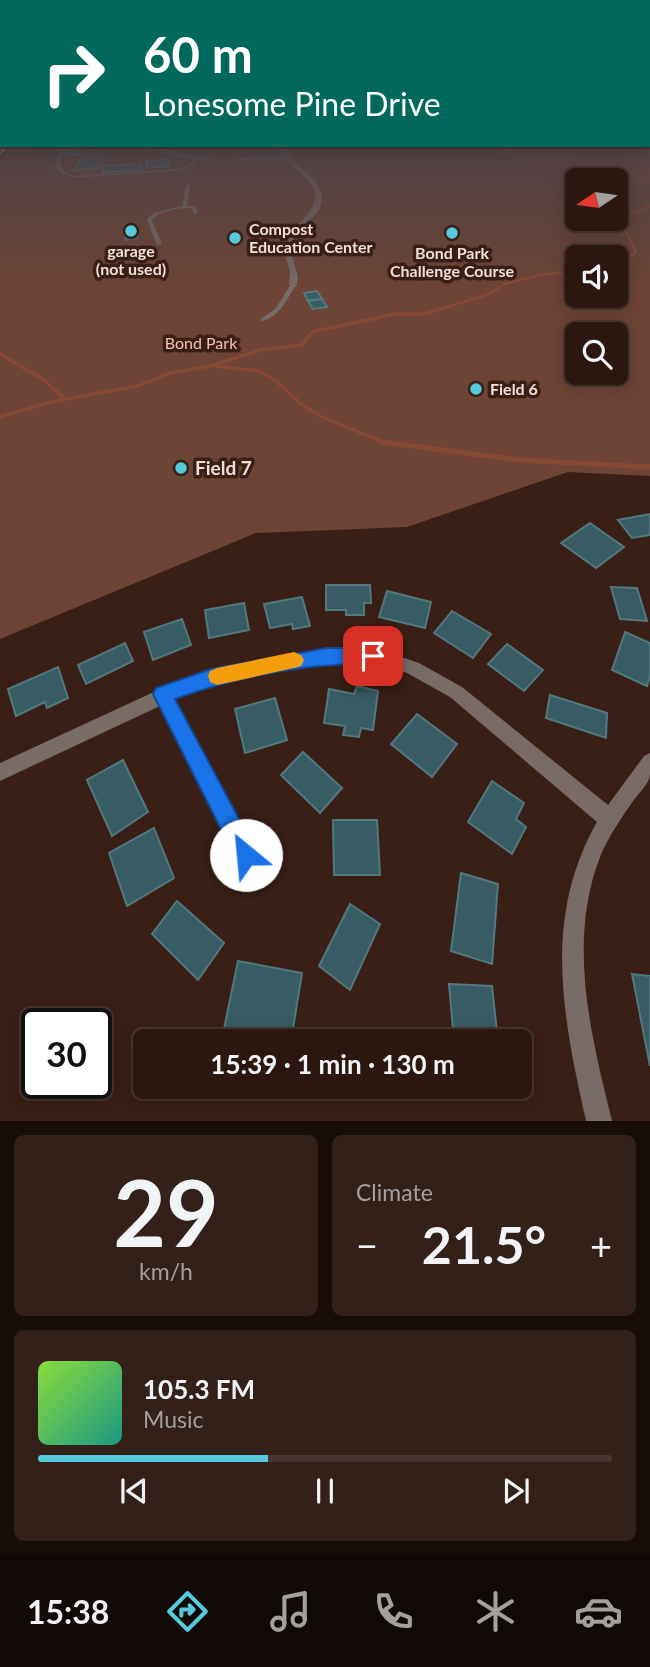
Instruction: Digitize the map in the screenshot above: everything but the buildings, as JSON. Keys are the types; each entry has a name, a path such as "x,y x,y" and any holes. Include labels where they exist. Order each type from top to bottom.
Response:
{"street":[{"path":"293,285 296,275 294,264 287,253 287,244 290,237 310,218 319,198 314,185"},
{"path":"0,772 163,694 211,678 299,659 355,654 390,660 432,677 456,692 609,819"},
{"path":"163,694 246,855"},
{"path":"599,1121 581,1042 574,992 573,928 583,879 609,819 650,762"}],"lane":[{"path":"184,207 188,185"},
{"path":"159,244 149,220 155,214 184,207 193,208 196,213"},
{"path":"263,320 270,318 278,309 293,285"}],"green space":[{"name":"Bond Park","path":"0,185 565,185 565,231 628,231 628,185 650,185 650,476 568,472 407,527 256,533 0,639"}],"waterway":[{"path":"628,259 636,252 623,226 625,218 650,206"},
{"path":"428,313 489,294 504,284 565,272"},
{"path":"0,417 55,401 138,386 170,373 210,366 261,350 302,345 312,332 395,314 423,314 434,311"},
{"path":"0,354 44,380 65,399"},
{"path":"214,366 259,371 275,380 301,404 320,416 383,442 394,443"},
{"path":"382,442 519,460 650,467"}],"slow traffic":[{"path":"217,676 294,660"}],"place":[{"name":"garage (not used)","path":"131,231"},
{"name":"Bond Park Challenge Course","path":"452,233"},
{"name":"Compost Education Center","path":"235,238"},
{"name":"Field 6","path":"476,389"},
{"name":"Field 7","path":"181,468"}],"route":[{"path":"246,855 163,694 211,678 299,659 327,655 373,656"}]}
